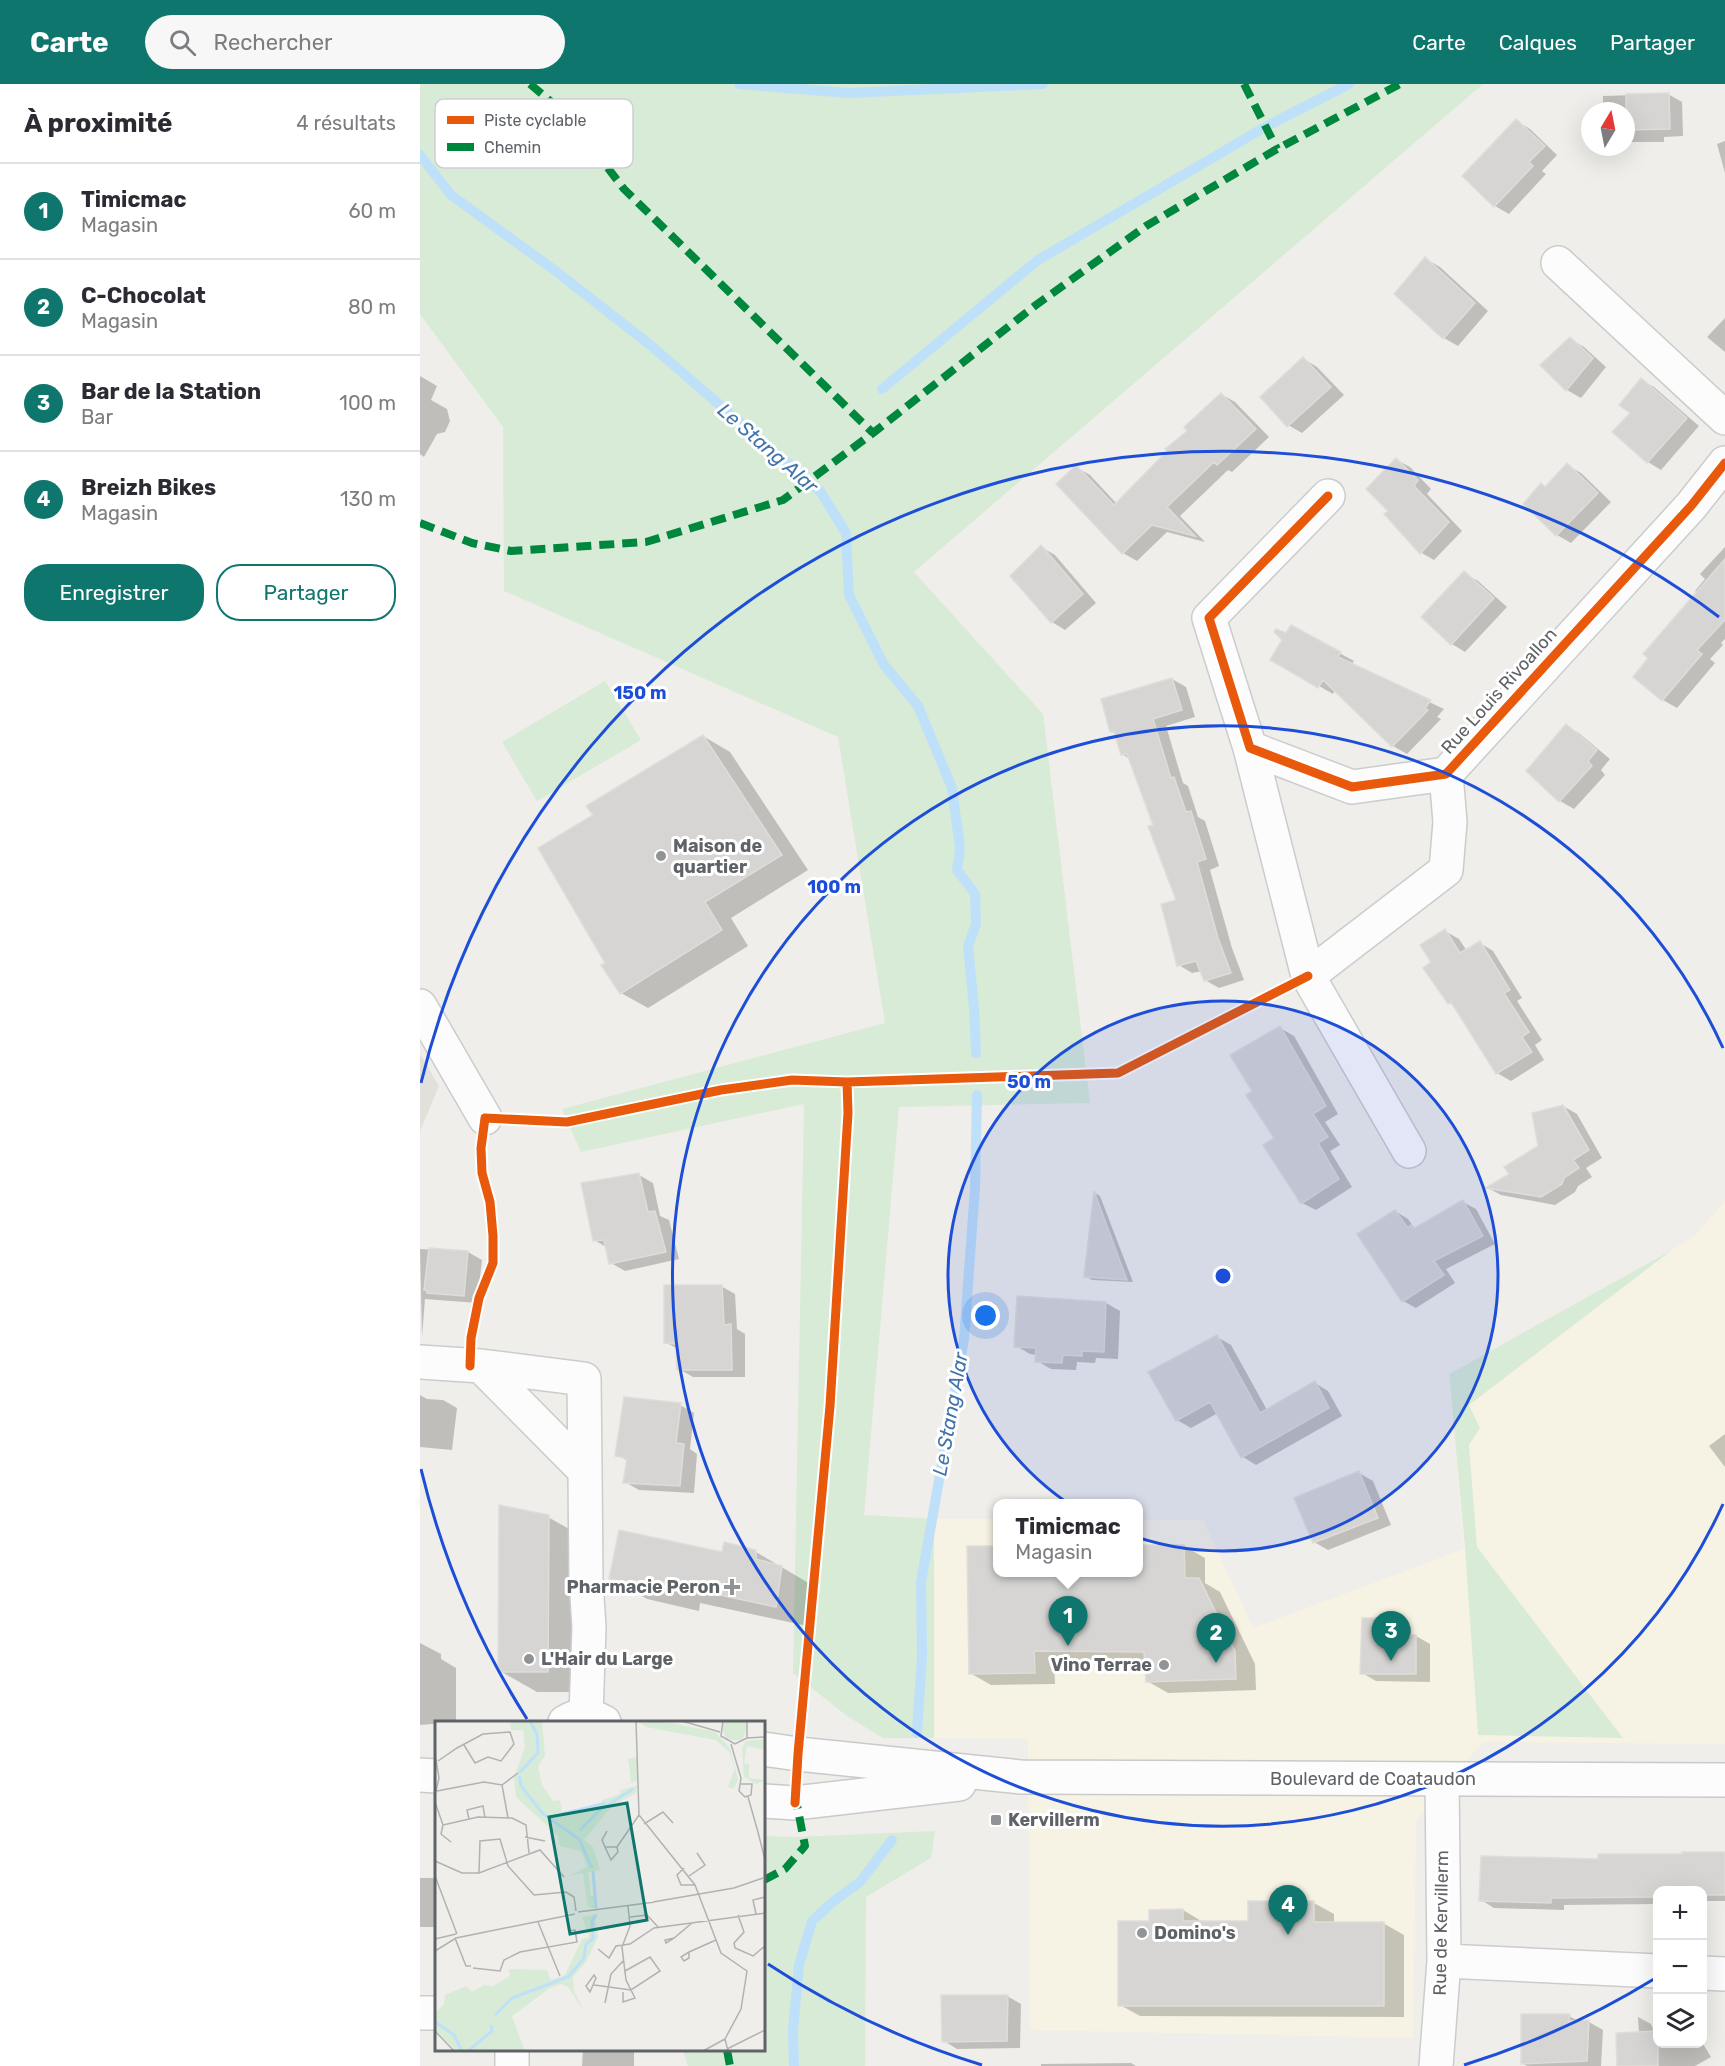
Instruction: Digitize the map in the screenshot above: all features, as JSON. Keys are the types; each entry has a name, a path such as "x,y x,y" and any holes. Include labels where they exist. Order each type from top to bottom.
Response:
{"street":[{"path":"1558,263 1725,418"},
{"name":"Rue Louis Rivoallon","path":"1250,748 1352,788 1446,774 1691,506 1725,463"},
{"path":"1328,496 1209,618 1250,748 1308,976 1409,1151"},
{"name":"Rue Louis Rivoallon","path":"1308,976 1446,870 1450,822 1446,774"},
{"path":"420,1006 485,1118"},
{"path":"420,1362 481,1366 584,1379 586,1581 589,1627 585,1720"},
{"path":"481,1366 585,1471"},
{"name":"Boulevard de Coataudon","path":"765,1749 1021,1777 1725,1780"},
{"path":"420,1775 435,1776"},
{"name":"Boulevard de Coataudon","path":"765,1801 795,1803 1021,1777"},
{"name":"Rue de Kervillerm","path":"1436,2066 1444,1961 1442,1780"},
{"path":"1444,1961 1653,1971"},
{"path":"1707,1973 1725,1974"}],"shaded area":[{"path":"420,1054 439,1086 420,1131"},
{"path":"1725,1201 1725,1744 1483,1742 1416,1820 1413,2038 1030,2030 1028,1739 934,1738 934,1519 993,1519 993,1577 1143,1577 1143,1520 1203,1520 1253,1628 1464,1549 1449,1374 1693,1237"}],"green space":[{"path":"420,84 1483,84 914,572 1043,714 1090,1103 899,1107 864,1515 934,1519 934,1738 883,1738 847,1716 793,1673 804,1104 581,1152 562,1109 885,1023 838,737 504,591 503,427 420,314"},
{"path":"605,681 641,740 537,801 502,742"},
{"path":"1672,1250 1469,1405 1480,1428 1469,1445 1477,1547 1623,1738 1478,1735 1465,1548 1449,1374"},
{"path":"935,1831 931,1858 866,1897 865,2066 688,2066 683,2051 765,2051 765,1836 795,1837"}],"building":[{"path":"1669,93 1670,129 1635,130 1635,102 1626,102 1626,94"},
{"path":"1516,119 1545,146 1529,162 1533,166 1494,207 1462,176"},
{"path":"1425,257 1475,303 1443,339 1394,294"},
{"path":"1570,337 1593,358 1566,391 1540,365"},
{"path":"1303,357 1331,387 1287,427 1260,397"},
{"path":"1641,378 1687,418 1647,463 1612,432 1630,413 1619,405"},
{"path":"1221,393 1256,429 1217,465 1214,462 1167,507 1195,536 1152,525 1122,554 1056,484 1076,465 1114,505 1167,451 1165,449 1187,431 1184,427"},
{"path":"1396,458 1418,480 1414,486 1449,522 1420,554 1384,514 1388,511 1366,489"},
{"path":"1567,463 1598,493 1556,536 1523,504 1541,483 1545,487"},
{"path":"1041,545 1083,594 1051,623 1010,576"},
{"path":"1725,559 1725,620 1697,650 1702,654 1662,701 1633,677 1648,658 1643,654"},
{"path":"1464,571 1494,598 1451,645 1421,617"},
{"path":"1291,625 1341,652 1338,657 1431,700 1425,708 1428,710 1392,747 1323,680 1318,688 1270,660 1282,640 1274,632 1276,629 1286,633"},
{"path":"1172,678 1182,710 1153,719 1171,778 1174,777 1186,812 1191,811 1206,859 1197,862 1218,938 1231,973 1204,981 1196,961 1177,966 1161,904 1176,900 1148,826 1153,825 1127,754 1121,755 1114,732 1110,732 1101,699"},
{"path":"1566,724 1597,750 1588,761 1592,766 1559,802 1526,771"},
{"name":"Maison de quartier","path":"703,735 782,855 705,902 722,930 620,994 601,965 605,963 538,848 593,815 586,806"},
{"path":"1445,929 1460,953 1480,941 1510,990 1504,993 1529,1032 1522,1037 1532,1052 1496,1074 1451,1002 1448,1004 1423,968 1431,962 1420,945"},
{"path":"1280,1026 1326,1106 1313,1114 1328,1137 1318,1143 1339,1179 1301,1204 1263,1145 1274,1138 1246,1095 1252,1091 1230,1055"},
{"path":"1563,1105 1589,1150 1573,1160 1579,1168 1564,1178 1562,1184 1541,1197 1485,1188 1509,1174 1504,1167 1538,1146 1532,1113"},
{"path":"639,1173 648,1212 655,1211 666,1252 609,1264 604,1240 593,1241 581,1183"},
{"path":"1094,1191 1127,1280 1084,1277"},
{"path":"1463,1200 1483,1236 1434,1261 1444,1275 1402,1302 1357,1234 1395,1210 1408,1228 1411,1225 1413,1229"},
{"path":"429,1248 468,1251 464,1296 427,1293 427,1290 424,1290"},
{"path":"664,1285 722,1285 724,1325 731,1324 732,1370 677,1370 676,1344 664,1343"},
{"path":"1017,1296 1106,1302 1104,1352 1082,1351 1082,1356 1063,1355 1062,1363 1035,1362 1036,1348 1014,1347"},
{"path":"1217,1335 1260,1413 1315,1381 1329,1408 1241,1458 1210,1402 1176,1421 1148,1372"},
{"path":"624,1397 681,1403 676,1443 684,1444 680,1486 623,1483 627,1458 615,1456"},
{"path":"1359,1471 1378,1518 1313,1543 1294,1498"},
{"path":"499,1505 549,1515 548,1672 498,1672"},
{"path":"619,1530 722,1552 724,1542 756,1550 756,1559 782,1566 776,1607 664,1583 663,1591 609,1579"},
{"path":"1143,1545 1184,1545 1185,1578 1199,1578 1235,1651 1236,1679 1146,1682 1144,1652 1034,1651 1035,1673 969,1674 967,1546 993,1546 993,1577 1143,1577"},
{"path":"1362,1618 1398,1618 1398,1634 1416,1635 1416,1674 1360,1674"},
{"path":"1682,1852 1725,1852 1725,1895 1707,1895 1707,1886 1653,1886 1653,1897 1551,1898 1551,1903 1479,1901 1481,1856 1598,1859 1598,1854 1682,1854"},
{"path":"1248,1901 1314,1901 1314,1922 1384,1922 1384,2006 1118,2006 1118,1921 1149,1921 1149,1910 1183,1909 1183,1921 1248,1921"},
{"path":"941,1995 1008,1995 1007,2041 942,2042"},
{"path":"1521,2014 1570,2014 1569,2021 1589,2020 1587,2061 1521,2064"},
{"path":"1653,2031 1653,2048 1658,2048 1658,2066 1617,2066 1616,2033"}],"waterway":[{"path":"739,84 849,93 1043,84"},
{"path":"882,389 1038,260 1265,127 1349,84"},
{"name":"Le Stang Alar","path":"420,155 451,195 553,269 649,344 820,491 846,533 849,595 884,665 918,706 952,788 960,848 957,870 975,894 976,924 968,946 976,1053"},
{"name":"Le Stang Alar","path":"917,1733 922,1656 921,1582 964,1339 975,1188 977,1095"},
{"name":"Le Stang Alar","path":"794,2066 793,2030 799,1965 812,1921 860,1882 892,1840"}],"marked path":[{"path":"530,84 548,99"},
{"path":"1244,84 1277,149"},
{"path":"420,523 472,543 511,551 646,542 783,500 873,433 1036,305 1146,226 1277,149 1400,84"},
{"path":"608,168 624,189 873,433"},
{"path":"765,1879 785,1869 805,1846 796,1800"},
{"path":"727,2051 730,2066"}],"cycle path":[{"path":"1328,496 1209,618 1250,748 1352,787 1446,774 1691,506 1725,463"},
{"path":"470,1366 471,1338 479,1298 493,1263 490,1202 482,1173 481,1148 485,1118 567,1122 721,1090 792,1080 847,1082 1118,1073 1308,976"},
{"path":"795,1803 830,1406 848,1113 847,1082"}],"place":[{"name":"Maison de quartier","path":"661,856"},
{"name":"Pharmacie Peron","path":"732,1587"},
{"name":"Timicmac","path":"1068,1646"},
{"name":"L'Hair du Large","path":"529,1659"},
{"name":"Bar de la Station","path":"1391,1661"},
{"name":"C-Chocolat","path":"1216,1663"},
{"name":"Vino Terrae","path":"1164,1665"},
{"name":"Kervillerm","path":"996,1820"},
{"name":"Domino's","path":"1142,1933"},
{"name":"Breizh Bikes","path":"1288,1935"}]}
